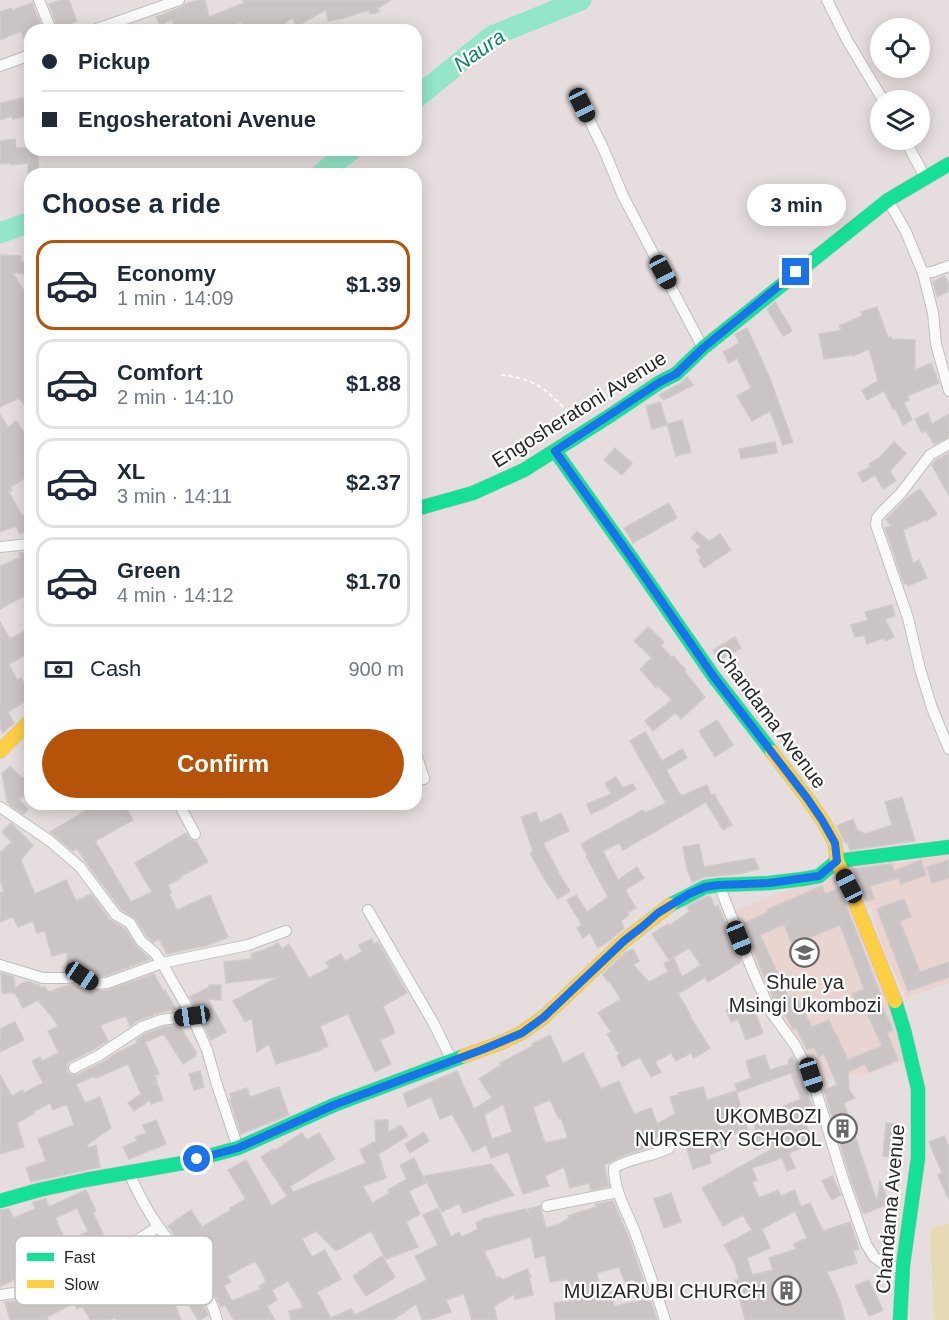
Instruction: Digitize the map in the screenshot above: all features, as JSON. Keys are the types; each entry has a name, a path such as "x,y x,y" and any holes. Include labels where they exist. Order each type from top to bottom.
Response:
{"street":[{"path":"39,0 49,24"},
{"path":"111,24 179,0"},
{"path":"827,0 847,40 877,90"},
{"path":"0,66 24,57"},
{"path":"582,105 623,196 703,348"},
{"path":"911,150 926,177"},
{"name":"Engosheratoni Avenue","path":"422,508 473,493 530,467 660,382 676,374 703,348 888,200 949,164"},
{"path":"888,200 906,232 923,273 933,313 936,344 949,391"},
{"path":"923,273 949,266"},
{"path":"949,444 930,455 877,518 876,525 908,618 932,708 949,748"},
{"name":"Chandama Avenue","path":"555,451 714,677 807,798 835,843 837,861 891,989 904,1030 918,1089 918,1158 903,1265 900,1320"},
{"path":"0,547 24,545"},
{"path":"0,751 24,727"},
{"path":"422,772 424,779"},
{"path":"0,807 50,841 80,867 116,915 130,923 141,942 162,963 192,1016 207,1050 238,1148"},
{"path":"182,810 195,834"},
{"path":"0,1202 39,1190 183,1163 238,1148 334,1105 500,1043 522,1033 544,1017 625,940 658,913 705,887 803,879 819,876 837,861 949,847"},
{"path":"719,885 771,1012 795,1045 811,1075 866,1244 874,1257 884,1264 894,1267 903,1265"},
{"path":"368,910 434,1024 452,1061"},
{"path":"0,965 43,978 82,976 93,984 107,983 162,963 248,945 286,931"},
{"path":"74,1068 106,1051 142,1027 161,1020 192,1016"},
{"path":"665,1320 618,1192 614,1168 621,1163 669,1148"},
{"path":"129,1173 145,1207 165,1236"},
{"path":"547,1206 618,1192"},
{"path":"144,1236 158,1227"},
{"path":"0,1295 15,1293"},
{"path":"212,1305 217,1320"}],"path":[{"path":"501,375 514,376 540,387 590,429"}],"shaded area":[{"path":"949,855 949,983 907,999 885,954 874,921 872,907 863,910 847,863 876,859 899,863"},
{"path":"837,876 888,1002 904,1061 860,1077 853,1074 828,1079 813,1055 801,1041 795,1038 769,1002 734,910"},
{"path":"949,1224 949,1320 934,1320 930,1228"}],"building":[{"path":"69,0 77,21 56,24 49,4"},
{"path":"205,0 209,17 244,3 243,0 391,0 378,8 379,12 370,14 369,10 328,21 326,10 301,24 296,24 292,18 284,24 242,24 241,22 235,24 174,24 172,19 160,24 156,17 185,4"},
{"path":"32,3 41,24 24,24 24,38 21,31 0,40 0,12 11,8 13,10"},
{"path":"23,98 24,117 13,119 12,116 0,120 0,103"},
{"path":"15,139 16,148 24,148 24,156 38,156 39,168 28,168 28,163 0,164 0,141"},
{"path":"0,254 21,256 21,261 24,262 24,274 12,272 24,291 24,405 19,398 0,407"},
{"path":"944,276 949,284 949,291 937,297 933,282"},
{"path":"775,302 792,331 783,336 767,309"},
{"path":"877,307 888,338 915,340 915,370 931,363 939,383 907,396 909,400 904,403 912,420 903,425 884,391 867,400 862,390 878,381 869,349 853,356 824,359 819,334 842,330 839,326 862,316 861,312"},
{"path":"747,328 769,376 793,442 783,445 770,411 752,421 737,396 751,388 737,358 729,363 723,352 739,343 735,334"},
{"path":"687,377 693,385 664,400 659,395 681,383"},
{"path":"660,402 667,425 652,429 646,406"},
{"path":"928,413 932,424 949,414 949,437 934,444 926,431 922,433 915,419"},
{"path":"0,415 8,427 16,421 24,432 24,479 10,487 12,490 9,492 22,516 24,515 24,532 20,534 16,526 0,532"},
{"path":"682,420 691,452 676,456 667,424"},
{"path":"775,442 777,453 741,459 739,449"},
{"path":"894,442 906,453 890,471 896,481 883,489 875,475 863,482 858,473 870,467 869,464 879,458"},
{"path":"615,448 632,463 622,475 604,460"},
{"path":"949,453 949,496 932,465"},
{"path":"920,489 937,514 903,530 913,563 919,560 927,578 908,586 907,583 904,584 885,528 891,526 886,519 907,498"},
{"path":"669,503 677,518 633,543 624,528"},
{"path":"697,531 709,541 720,534 731,550 704,568 696,550 701,547 691,538"},
{"path":"19,553 24,553 24,596 0,609 0,566 21,557"},
{"path":"892,605 895,616 885,619 894,637 886,641 884,638 867,644 864,635 855,637 851,625 868,620 865,612"},
{"path":"0,622 10,639 24,631 24,655 9,664 17,680 21,678 24,683 24,702 8,712 14,723 3,733 0,727"},
{"path":"648,627 664,642 661,646 686,670 684,671 705,697 681,719 675,713 653,731 645,721 672,700 658,686 656,688 640,669 652,658 634,641"},
{"path":"735,637 741,648 719,661 713,650"},
{"path":"717,720 733,745 715,757 699,731"},
{"path":"645,732 662,761 682,749 687,758 666,770 681,796 707,785 711,795 714,794 732,825 723,830 706,802 623,850 619,843 603,851 618,880 637,867 644,878 625,890 636,908 627,913 629,915 621,921 624,928 598,948 590,933 583,938 577,928 582,925 567,900 576,895 587,912 608,897 581,844 643,810 645,813 666,803 630,741"},
{"path":"10,766 24,778 24,796 18,798 24,805 24,810 28,810 23,814 7,801 2,774"},
{"path":"616,777 623,788 633,784 636,789 591,814 587,804 611,794 605,783"},
{"path":"902,797 915,841 850,850 837,826 853,819 857,830 865,834 892,825 885,802"},
{"path":"127,810 133,820 95,841 131,902 152,892 135,863 186,833 191,840 196,841 208,862 168,885 171,893 169,894 177,910 210,895 228,937 209,945 167,954 159,939 153,942 136,919 121,909 77,848 73,851 50,832 85,811"},
{"path":"536,812 540,823 561,813 569,831 543,843 570,891 558,899 530,853 533,851 521,817"},
{"path":"11,823 33,845 21,860 35,894 66,880 76,901 91,894 110,920 125,929 135,945 150,959 105,976 95,976 82,969 67,970 67,952 52,956 45,931 37,933 33,921 18,927 13,917 0,922 0,893 4,891 0,881 0,853 12,842 2,832"},
{"path":"699,844 704,867 754,858 759,869 704,877 692,882 683,847"},
{"path":"921,860 926,875 901,884 899,878 870,886 874,899 866,901 853,869 892,864 894,871"},
{"path":"949,860 949,878 932,883 927,867"},
{"path":"822,886 825,894 839,888 882,998 879,999 893,1030 887,1033 898,1060 869,1072 865,1064 848,1072 849,1090 855,1098 844,1103 877,1202 880,1182 890,1203 866,1213 863,1213 851,1180 824,1090 837,1085 824,1054 819,1057 814,1047 807,1050 778,1001 775,1002 742,924 768,912 766,910","holes":["784,924 792,945 840,925 864,989 852,994 858,1007 863,1005 882,1046 848,1060 829,1020 812,1027 795,995 789,998 760,935"]},
{"path":"708,896 715,907 718,905 719,907 741,962 708,982 705,977 678,994 710,1048 694,1058 691,1053 676,1061 671,1053 655,1062 661,1072 651,1077 640,1057 622,1067 617,1056 619,1054 607,1034 611,1032 598,1013 621,999 603,974 626,952 633,949 639,961 633,965 649,982 668,972 664,963 674,958 682,977 701,965 689,948 669,960 652,934 668,924 669,926 689,912 687,906"},
{"path":"904,899 911,917 900,921 920,972 949,962 949,977 908,991 877,909"},
{"path":"371,939 374,944 378,942 407,993 383,1006 395,1033 380,1040 391,1064 375,1072 348,1014 320,1026 328,1046 322,1050 276,1064 269,1044 257,1052 252,1018 245,1022 233,1001 278,977 226,983 224,962 252,959 251,954 278,943 282,949 289,944 309,978 329,968 326,962 341,954 345,961 362,952 359,945"},
{"path":"1,973 14,977 15,988 26,981 39,985 41,988 44,986 49,992 68,985 80,984 93,991 108,990 154,974 176,1009 139,1020 130,1026 126,1016 100,1025 108,1041 67,1064 69,1074 77,1075 137,1043 136,1040 145,1034 163,1027 181,1025 180,1027 196,1052 196,1056 183,1064 164,1034 145,1042 159,1074 155,1075 157,1081 149,1086 157,1083 163,1100 151,1104 150,1100 134,1111 128,1103 141,1094 128,1064 76,1084 85,1103 100,1097 111,1128 87,1145 89,1148 96,1145 100,1167 31,1182 26,1168 46,1161 38,1139 74,1125 67,1104 53,1110 50,1103 17,1123 24,1147 0,1154 0,1075 12,1096 22,1090 24,1093 43,1083 32,1061 40,1057 42,1061 59,1053 48,1031 59,1026 38,1000 23,1008 15,993 2,993"},
{"path":"209,985 221,985 221,1000 208,999 226,1032 211,1040 190,997"},
{"path":"750,999 763,1033 746,1040 738,1019 731,1022 726,1010"},
{"path":"15,1022 24,1040 0,1052 0,1029"},
{"path":"550,1035 563,1063 583,1053 601,1089 619,1081 634,1114 651,1108 657,1124 675,1114 670,1097 679,1095 678,1093 703,1087 707,1100 736,1091 748,1130 723,1137 728,1147 709,1155 711,1163 693,1169 686,1146 684,1147 675,1128 654,1140 656,1145 624,1155 604,1165 609,1186 591,1190 589,1183 570,1188 564,1167 545,1176 549,1186 523,1194 508,1152 491,1158 486,1145 473,1152 452,1114 440,1119 431,1097 408,1107 403,1094 457,1071 474,1109 492,1098 479,1079 501,1065 500,1063 533,1046 532,1044","holes":["550,1100 559,1119 561,1118 568,1138 545,1143 533,1107","503,1104 512,1132 492,1139 484,1115"]},
{"path":"765,1055 770,1070 789,1064 788,1060 793,1057 802,1074 815,1114 801,1111 815,1142 789,1153 795,1168 787,1171 782,1158 752,1168 757,1180 752,1182 759,1198 778,1190 781,1196 795,1190 801,1207 810,1203 823,1231 850,1222 859,1249 853,1251 857,1263 827,1272 840,1301 845,1320 745,1320 735,1280 739,1279 734,1262 724,1245 752,1230 743,1215 723,1226 702,1188 772,1149 770,1145 755,1150 752,1140 756,1122 800,1111 782,1107 801,1099 791,1073 738,1092 735,1084 751,1078 746,1061","holes":["795,1211 807,1238 794,1244 796,1249 769,1258 773,1270 752,1275 747,1258 770,1248 762,1229"]},
{"path":"200,1071 204,1087 194,1090 189,1074"},
{"path":"279,1087 289,1115 241,1134 230,1094 247,1088 250,1097"},
{"path":"156,1120 166,1144 129,1159 123,1147 137,1141 135,1137 146,1133 143,1125"},
{"path":"375,1120 388,1120 388,1132 401,1125 408,1136 378,1154 386,1178 363,1186 372,1203 390,1193 388,1190 407,1179 400,1165 414,1158 426,1183 409,1191 420,1214 406,1222 418,1247 386,1259 371,1231 336,1251 316,1231 302,1239 312,1257 325,1250 341,1279 317,1292 331,1318 351,1309 355,1315 427,1280 415,1256 438,1245 423,1215 438,1208 451,1237 459,1232 462,1237 478,1229 476,1223 483,1219 525,1209 531,1216 528,1209 540,1206 546,1228 559,1224 569,1218 568,1216 596,1207 595,1204 613,1201 629,1238 657,1320 556,1320 554,1303 572,1299 568,1279 550,1282 545,1255 535,1258 531,1237 484,1251 497,1278 500,1277 502,1280 527,1269 531,1277 529,1277 533,1295 515,1299 514,1294 494,1306 497,1320 472,1320 464,1294 446,1300 451,1312 428,1320 422,1320 416,1304 393,1320 291,1320 289,1311 303,1308 288,1281 272,1290 277,1300 267,1306 275,1320 234,1320 225,1305 221,1307 213,1292 213,1236 175,1236 168,1226 191,1210 202,1227 246,1199 228,1170 246,1160 272,1206 287,1196 261,1157 302,1133 307,1140 319,1133 335,1159 290,1186 293,1192 366,1163 360,1150 376,1141","holes":["255,1261 266,1282 259,1286 261,1289 232,1301 224,1286 231,1282 227,1276","619,1267 625,1282 633,1279 643,1300 614,1306 612,1291 601,1293 597,1273"]},
{"path":"886,1123 904,1125 901,1159 883,1156"},
{"path":"424,1132 429,1141 410,1153 405,1144"},
{"path":"944,1136 949,1147 949,1200 938,1175 942,1173 929,1142"},
{"path":"491,1164 514,1195 463,1213 459,1203 442,1212 424,1176"},
{"path":"832,1176 841,1195 832,1200 822,1181"},
{"path":"86,1190 96,1211 93,1213 104,1236 79,1236 88,1231 77,1208 55,1218 64,1236 15,1236 15,1280 0,1286 0,1210 9,1209 14,1218 35,1209 33,1202 46,1199 49,1207"},
{"path":"671,1193 681,1222 664,1228 654,1199"},
{"path":"382,1256 395,1277 366,1296 353,1276"},
{"path":"869,1280 883,1310 869,1316 855,1286"},
{"path":"5,1302 15,1302 15,1305 70,1305 47,1317 48,1320 10,1320"},
{"path":"75,1305 175,1305 181,1320 117,1320 115,1317 110,1320 91,1320 82,1306 77,1309"},
{"path":"189,1305 203,1305 208,1315 198,1320"}],"waterway":[{"name":"Naura","path":"422,93 492,36 581,0"},
{"name":"Naura","path":"328,168 344,156"},
{"name":"Naura","path":"0,233 24,224"}],"traffic: fast":[{"path":"422,507 473,493 524,470 676,374 703,348 888,200 949,164"},
{"path":"555,451 714,677 772,752"},
{"path":"670,905 705,887 803,879 819,876 837,861 949,847"},
{"path":"895,1001 918,1089 918,1158 903,1265 900,1320"},
{"path":"0,1201 85,1180 183,1163 238,1148 334,1105 464,1056"}],"traffic: slow":[{"path":"0,751 24,727"},
{"path":"772,752 823,821 835,843 837,861 895,1001"},
{"path":"464,1056 521,1033 544,1017 625,940 670,905"}],"place":[{"name":"Shule ya Msingi Ukombozi","path":"805,952"},
{"name":"UKOMBOZI NURSERY SCHOOL","path":"843,1128"},
{"name":"MUIZARUBI CHURCH","path":"787,1291"}],"route":[{"path":"197,1159 238,1148 334,1105 522,1033 569,995 625,940 658,913 689,894 705,887 719,885 769,883 819,876 837,861 835,843 807,798 714,677 555,451 660,382 676,374 703,348 796,272"}]}
